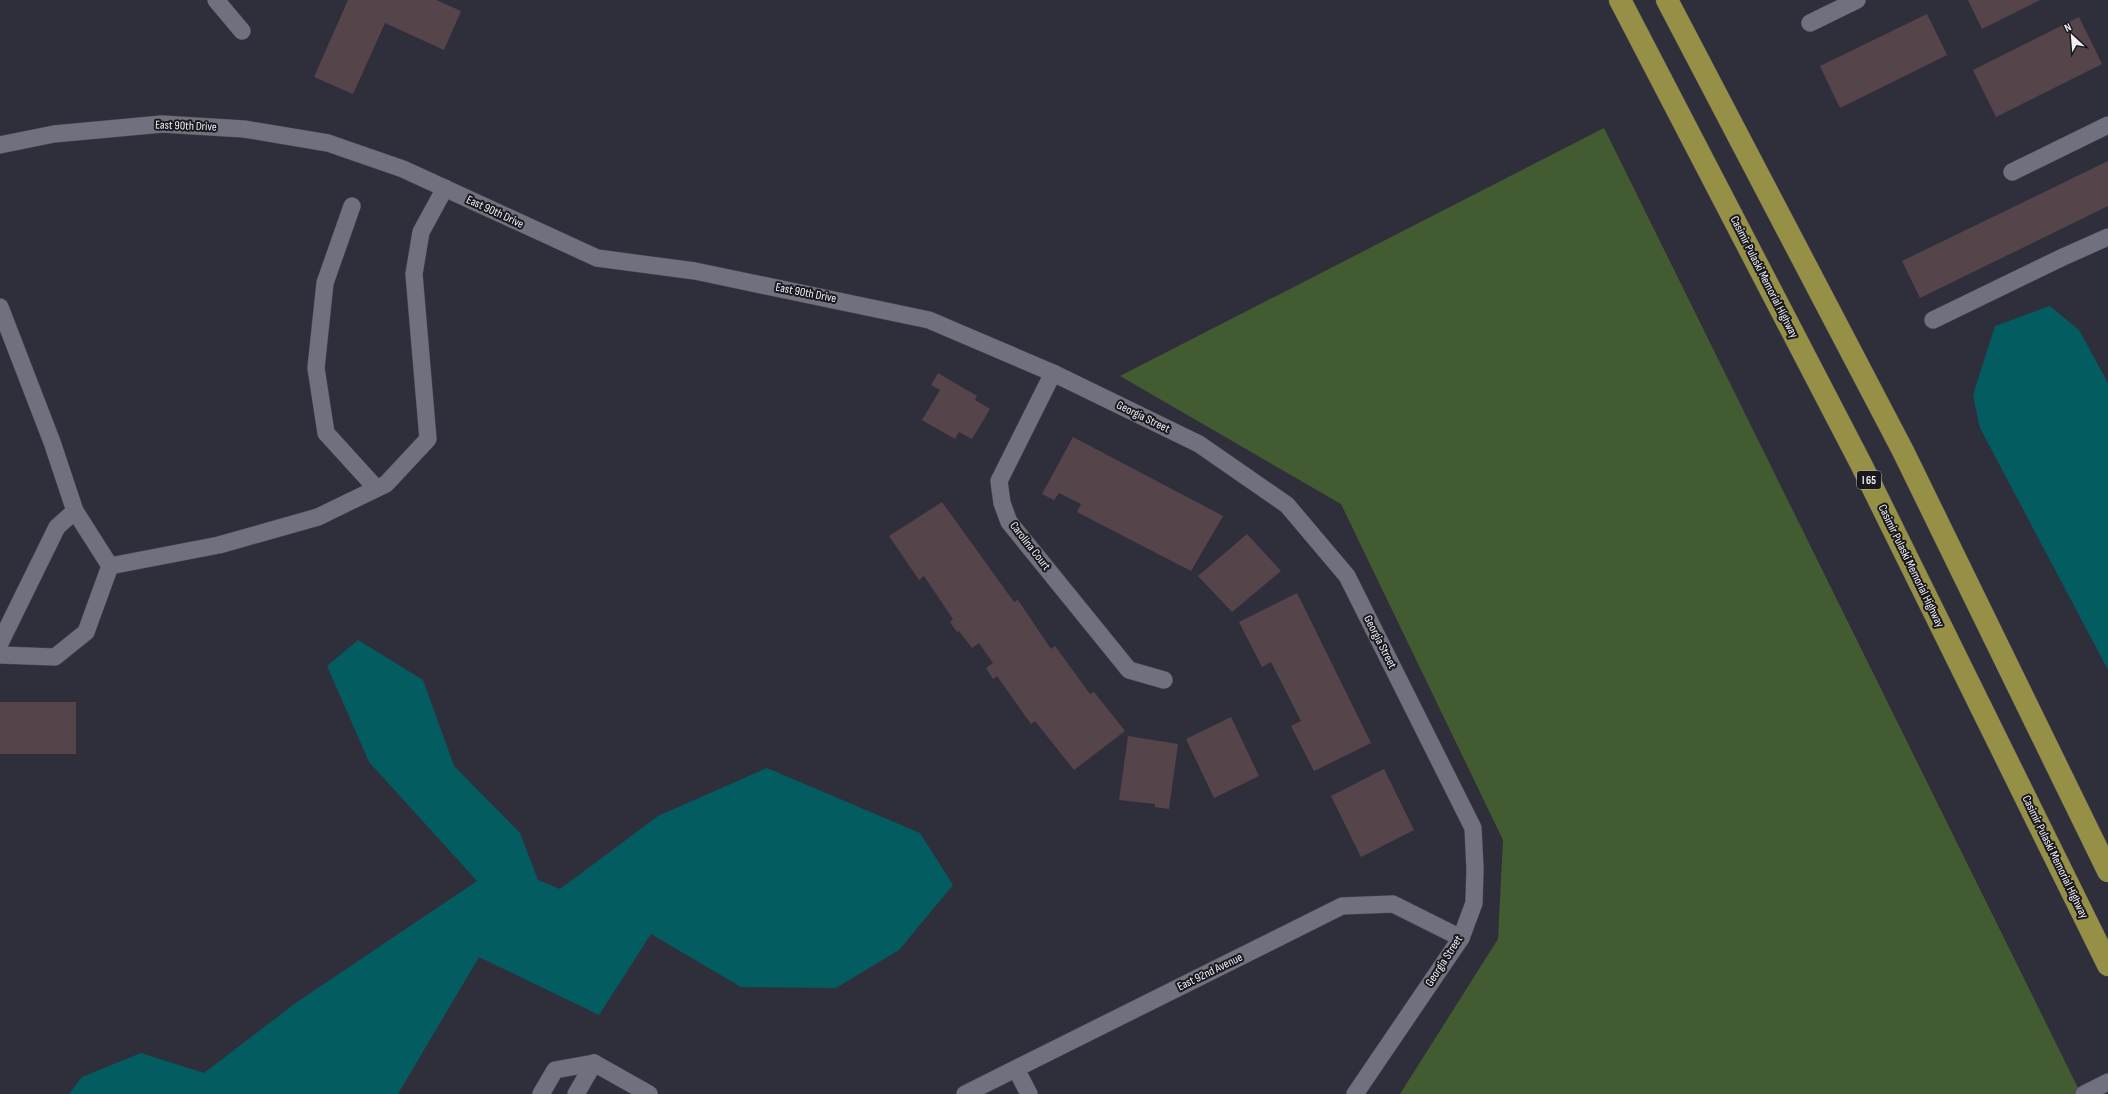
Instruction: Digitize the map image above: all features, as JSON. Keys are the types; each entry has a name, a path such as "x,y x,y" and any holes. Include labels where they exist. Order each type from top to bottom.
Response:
{"highway":[{"name":"Casimir Pulaski Memorial Highway","path":"1620,0 1861,464 2108,964"},
{"path":"1667,0 1903,451 2108,871"}],"street":[{"path":"216,0 242,31"},
{"path":"1810,23 1857,0"},
{"name":"East 90th Drive","path":"0,145 54,134 162,124 244,129 328,143 403,169 597,258 695,271 864,305 929,320 986,345"},
{"path":"2012,172 2108,125"},
{"path":"110,566 219,545 318,517 386,484 428,439 414,274 422,232 445,188"},
{"path":"352,206 325,283 316,368 326,433 376,488"},
{"path":"1933,320 2063,257 2108,237"},
{"path":"0,307 52,442 74,511 110,566"},
{"name":"Georgia Street","path":"986,345 1053,373 1200,444 1287,505 1347,576 1473,828 1475,869 1474,903 1461,938 1355,1094"},
{"name":"Carolina Court","path":"1053,373 999,481 1002,503 1009,522 1129,670 1164,680"},
{"path":"0,643 57,527 74,511"},
{"path":"0,655 55,657 80,637 86,632 110,566"},
{"name":"East 92nd Avenue","path":"965,1094 1342,906 1393,904 1461,938"},
{"path":"576,1094 594,1063"},
{"path":"541,1094 555,1070 594,1063 649,1094"},
{"path":"1016,1069 1029,1094"},
{"path":"2084,1094 2108,1082"}],"shaded area":[{"path":"1604,128 2081,1094 1400,1094 1498,939 1503,840 1341,504 1120,376"},
{"path":"2050,306 2079,330 2108,383 2108,670 1980,428 1973,395 1995,326"},
{"path":"358,640 423,680 454,766 520,833 538,880 560,889 658,816 767,768 920,833 953,885 899,950 836,988 741,987 651,934 599,1015 479,957 398,1094 69,1094 82,1077 141,1053 204,1073 297,1002 477,881 369,762 327,666"}],"building":[{"path":"348,0 436,0 461,11 444,50 385,23 353,94 314,77"},
{"path":"1968,0 2040,0 1982,29"},
{"path":"1927,14 1947,55 1840,108 1820,66"},
{"path":"2079,17 2102,64 1996,117 1973,70"},
{"path":"2108,161 2108,206 1920,298 1902,261"},
{"path":"938,373 977,396 975,400 990,409 972,439 959,432 955,439 922,420 940,390 931,385"},
{"path":"1073,437 1223,516 1191,571 1077,512 1081,504 1059,493 1054,500 1042,494"},
{"path":"942,502 1014,602 1018,600 1051,649 1055,646 1090,694 1094,692 1125,731 1074,770 1035,721 1031,724 997,676 993,679 986,668 993,663 979,643 972,648 959,631 957,632 950,622 953,619 924,576 919,580 889,536"},
{"path":"1247,534 1281,571 1232,612 1198,576"},
{"path":"1297,593 1371,743 1314,771 1291,726 1301,721 1271,662 1262,667 1239,622"},
{"path":"0,702 76,702 76,754 0,754"},
{"path":"1231,717 1259,776 1214,798 1186,739"},
{"path":"1128,736 1178,744 1169,809 1155,807 1155,804 1119,800"},
{"path":"1384,769 1414,830 1361,857 1331,796"}]}
